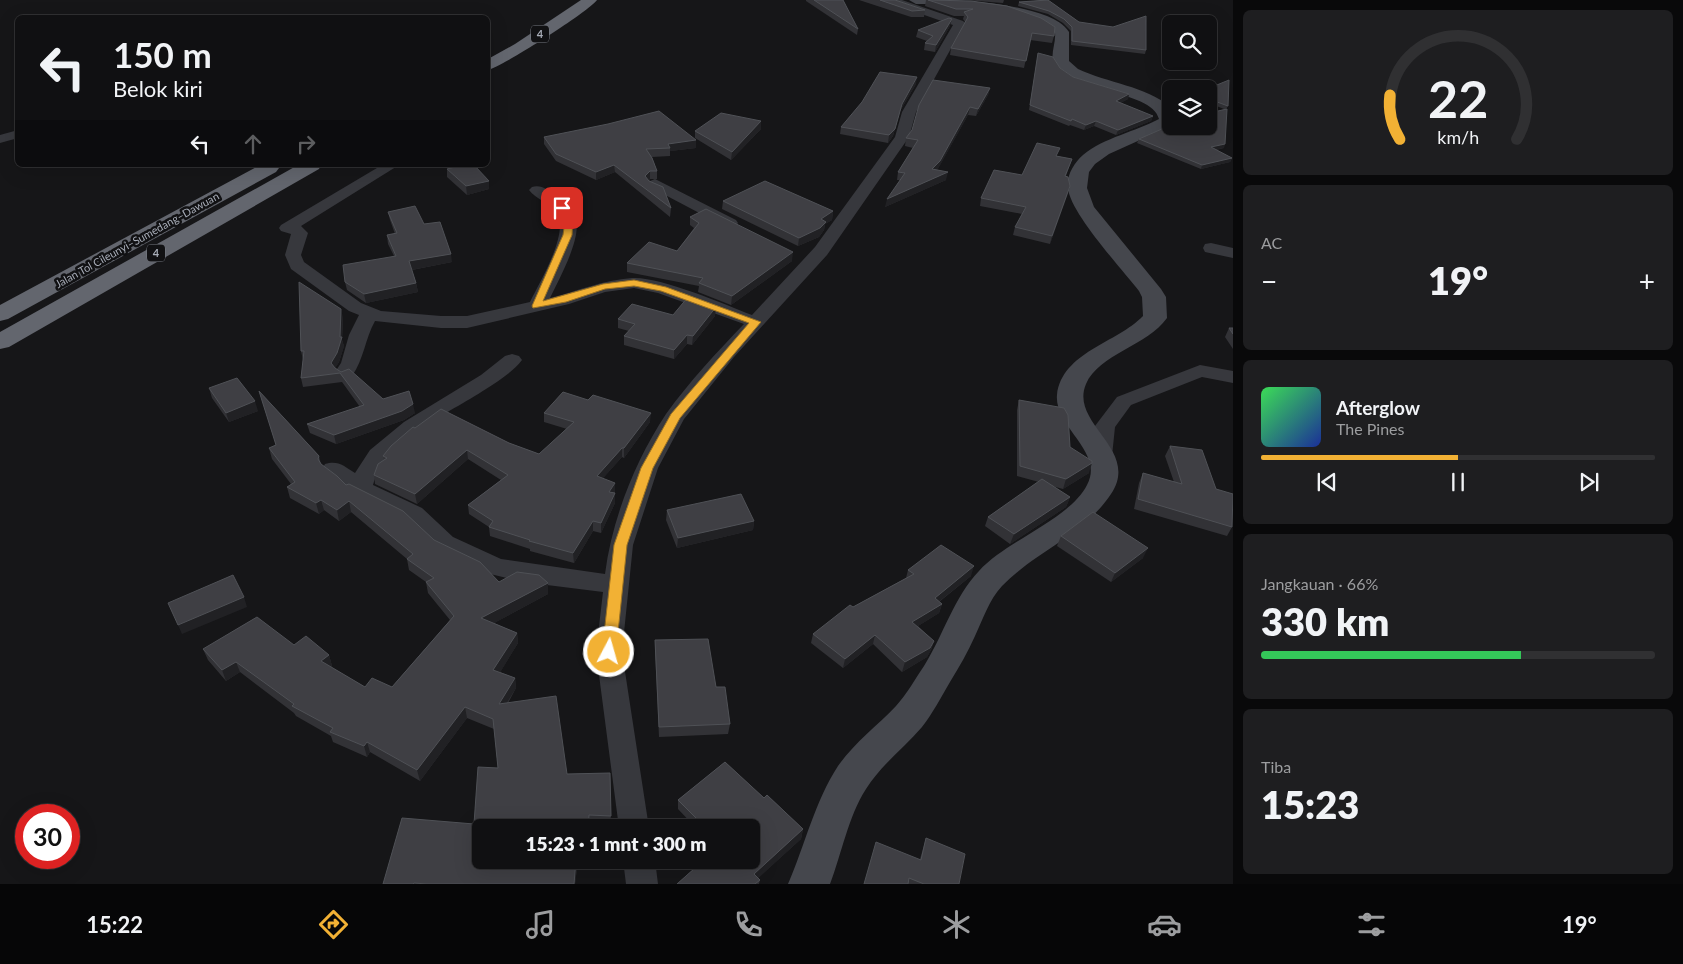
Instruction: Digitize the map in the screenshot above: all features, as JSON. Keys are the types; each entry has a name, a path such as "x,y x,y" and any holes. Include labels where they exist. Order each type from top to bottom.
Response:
{"highway":[{"name":"4","path":"525,27 566,0"},
{"name":"4","path":"490,64 520,47 590,0"},
{"name":"Jalan Tol Cileunyi–Sumedang–Dawuan","path":"0,314 270,167"},
{"name":"Jalan Tol Cileunyi–Sumedang–Dawuan","path":"0,342 308,167"}],"main road":[{"path":"809,884 846,788 863,763 909,716 922,697 957,639 976,597 990,579 1007,563 1081,513 1102,486 1106,468 1101,456 1078,419 1070,400 1071,388 1075,380 1092,360 1142,330 1155,318 1154,297 1150,289 1084,208 1079,198 1077,182 1080,173 1094,155 1122,140 1158,128 1168,121 1169,116 1166,110 1148,98 1098,84 1068,71 1061,63 1060,58 1063,46 1062,32 1049,22 1002,4 918,0"}],"street":[{"path":"633,819 609,652 621,545 647,468 675,417 727,353 756,322 803,258 821,251 902,137 908,112 959,24 891,0"},
{"path":"0,139 15,135"},
{"path":"389,167 287,228 300,232 294,255 297,265 342,299 369,314 413,320 467,322 563,300 603,286 634,283 663,289 756,322"},
{"path":"655,184 743,229"},
{"path":"537,190 562,208 569,220 568,235 537,306"},
{"path":"1211,248 1233,253"},
{"path":"345,372 351,364 358,335 369,314"},
{"path":"361,488 363,474 372,460 410,426 486,382 512,360"},
{"path":"1101,456 1105,426 1124,401 1200,371 1233,377"},
{"path":"333,469 361,488 414,514 445,543 495,567 532,575 617,584"},
{"path":"640,869 642,884"}],"building":[{"path":"814,0 843,0 858,29"},
{"path":"880,0 895,0 925,10 912,11"},
{"path":"928,0 971,1 1007,6 1041,18 1055,27 1054,36 1032,33 1026,61 951,48 968,17 964,12 973,9 956,9"},
{"path":"1048,0 1079,22 1113,27 1146,16 1146,50 1072,41 1072,27 1064,19 1049,11 1019,2"},
{"path":"949,18 952,19 936,45 925,43 933,36 918,30"},
{"path":"1038,53 1053,57 1060,68 1073,77 1129,94 1116,101 1153,116 1118,130 1096,121 1086,125 1072,119 1071,121 1030,105"},
{"path":"880,72 917,77 902,104 895,129 889,135 841,127 862,102"},
{"path":"933,80 990,88 978,109 970,107 940,161 932,169 948,172 887,199 905,173 898,172 918,140 906,138 912,130 919,105"},
{"path":"1229,80 1228,106 1217,102 1217,85"},
{"path":"1227,109 1225,144 1211,147 1232,158 1202,165 1139,139 1162,129 1162,135 1217,135 1217,111"},
{"path":"659,111 696,140 668,144 670,148 646,149 657,171 650,171 645,176 649,181 663,187 671,208 614,165 596,172 556,154 544,137 608,124"},
{"path":"721,113 761,121 732,152 695,131"},
{"path":"1037,143 1060,148 1056,156 1072,159 1065,176 1068,177 1070,186 1052,236 1015,227 1026,207 981,198 994,170 1022,175"},
{"path":"476,167 489,181 466,186 447,169"},
{"path":"765,181 833,211 821,219 826,222 820,228 799,238 723,201"},
{"path":"415,206 424,224 440,222 451,254 409,261 416,283 364,294 345,282 343,265 396,256 387,235 397,233 388,212"},
{"path":"706,209 793,252 732,296 699,283 703,278 627,263 649,242 677,251 699,223 690,217"},
{"path":"299,282 341,309 340,337 342,337 337,353 331,363 335,368 341,372 349,369 383,399 409,391 413,404 402,411 334,435 307,424 364,405 340,373 301,378 304,351 301,351"},
{"path":"688,297 716,307 693,336 687,335 674,350 624,336 635,324 618,319 632,304 673,315"},
{"path":"237,378 255,401 226,413 209,388"},
{"path":"259,391 319,456 318,459 321,464 346,485 349,484 403,511 434,540 480,562 499,582 517,572 539,575 548,583 481,618 517,633 493,670 515,678 499,704 556,696 567,774 610,773 611,816 589,815 589,819 474,819 478,767 498,768 493,719 465,707 417,770 367,742 364,746 330,732 333,728 292,706 294,704 236,662 222,670 203,649 257,617 294,645 306,636 329,655 321,661 365,687 372,678 392,687 454,616 426,582 434,578 407,559 413,554 349,501 337,510 321,500 316,503 287,487 295,482 269,448 276,445"},
{"path":"563,392 588,400 593,395 651,413 624,448 597,476 615,483 609,492 615,493 601,523 593,521 573,553 529,541 489,527 493,521 468,505 508,475 467,450 415,494 374,475 378,464 387,458 383,456 391,446 413,427 415,428 441,409 509,443 539,454 574,422 544,413"},
{"path":"1019,400 1064,408 1068,415 1070,447 1092,461 1092,463 1066,479 1020,466"},
{"path":"1170,446 1202,450 1216,489 1233,494 1232,527 1138,499 1143,473 1182,484"},
{"path":"1042,479 1070,497 1014,534 988,517"},
{"path":"741,494 754,521 678,538 667,510"},
{"path":"1093,512 1148,548 1115,573 1061,536"},
{"path":"941,545 974,566 935,598 942,604 912,622 934,641 930,648 905,662 875,635 845,659 813,634 850,605 853,607 914,574 908,570"},
{"path":"233,575 244,597 178,625 168,603"},
{"path":"708,639 716,687 725,687 730,724 659,727 655,640"},
{"path":"725,762 764,798 767,795 803,829 760,868 760,819 697,819 678,800"},
{"path":"402,818 472,824 472,869 575,869 574,884 383,884"},
{"path":"926,838 965,854 959,884 924,884 909,878 908,884 864,884 876,842 921,860"},
{"path":"694,869 759,869 754,874 760,880 755,884 677,884"}],"route":[{"path":"562,208 569,220 568,235 537,306 563,300 603,286 634,283 663,289 756,322 727,353 675,417 647,468 621,545 609,652"}]}
